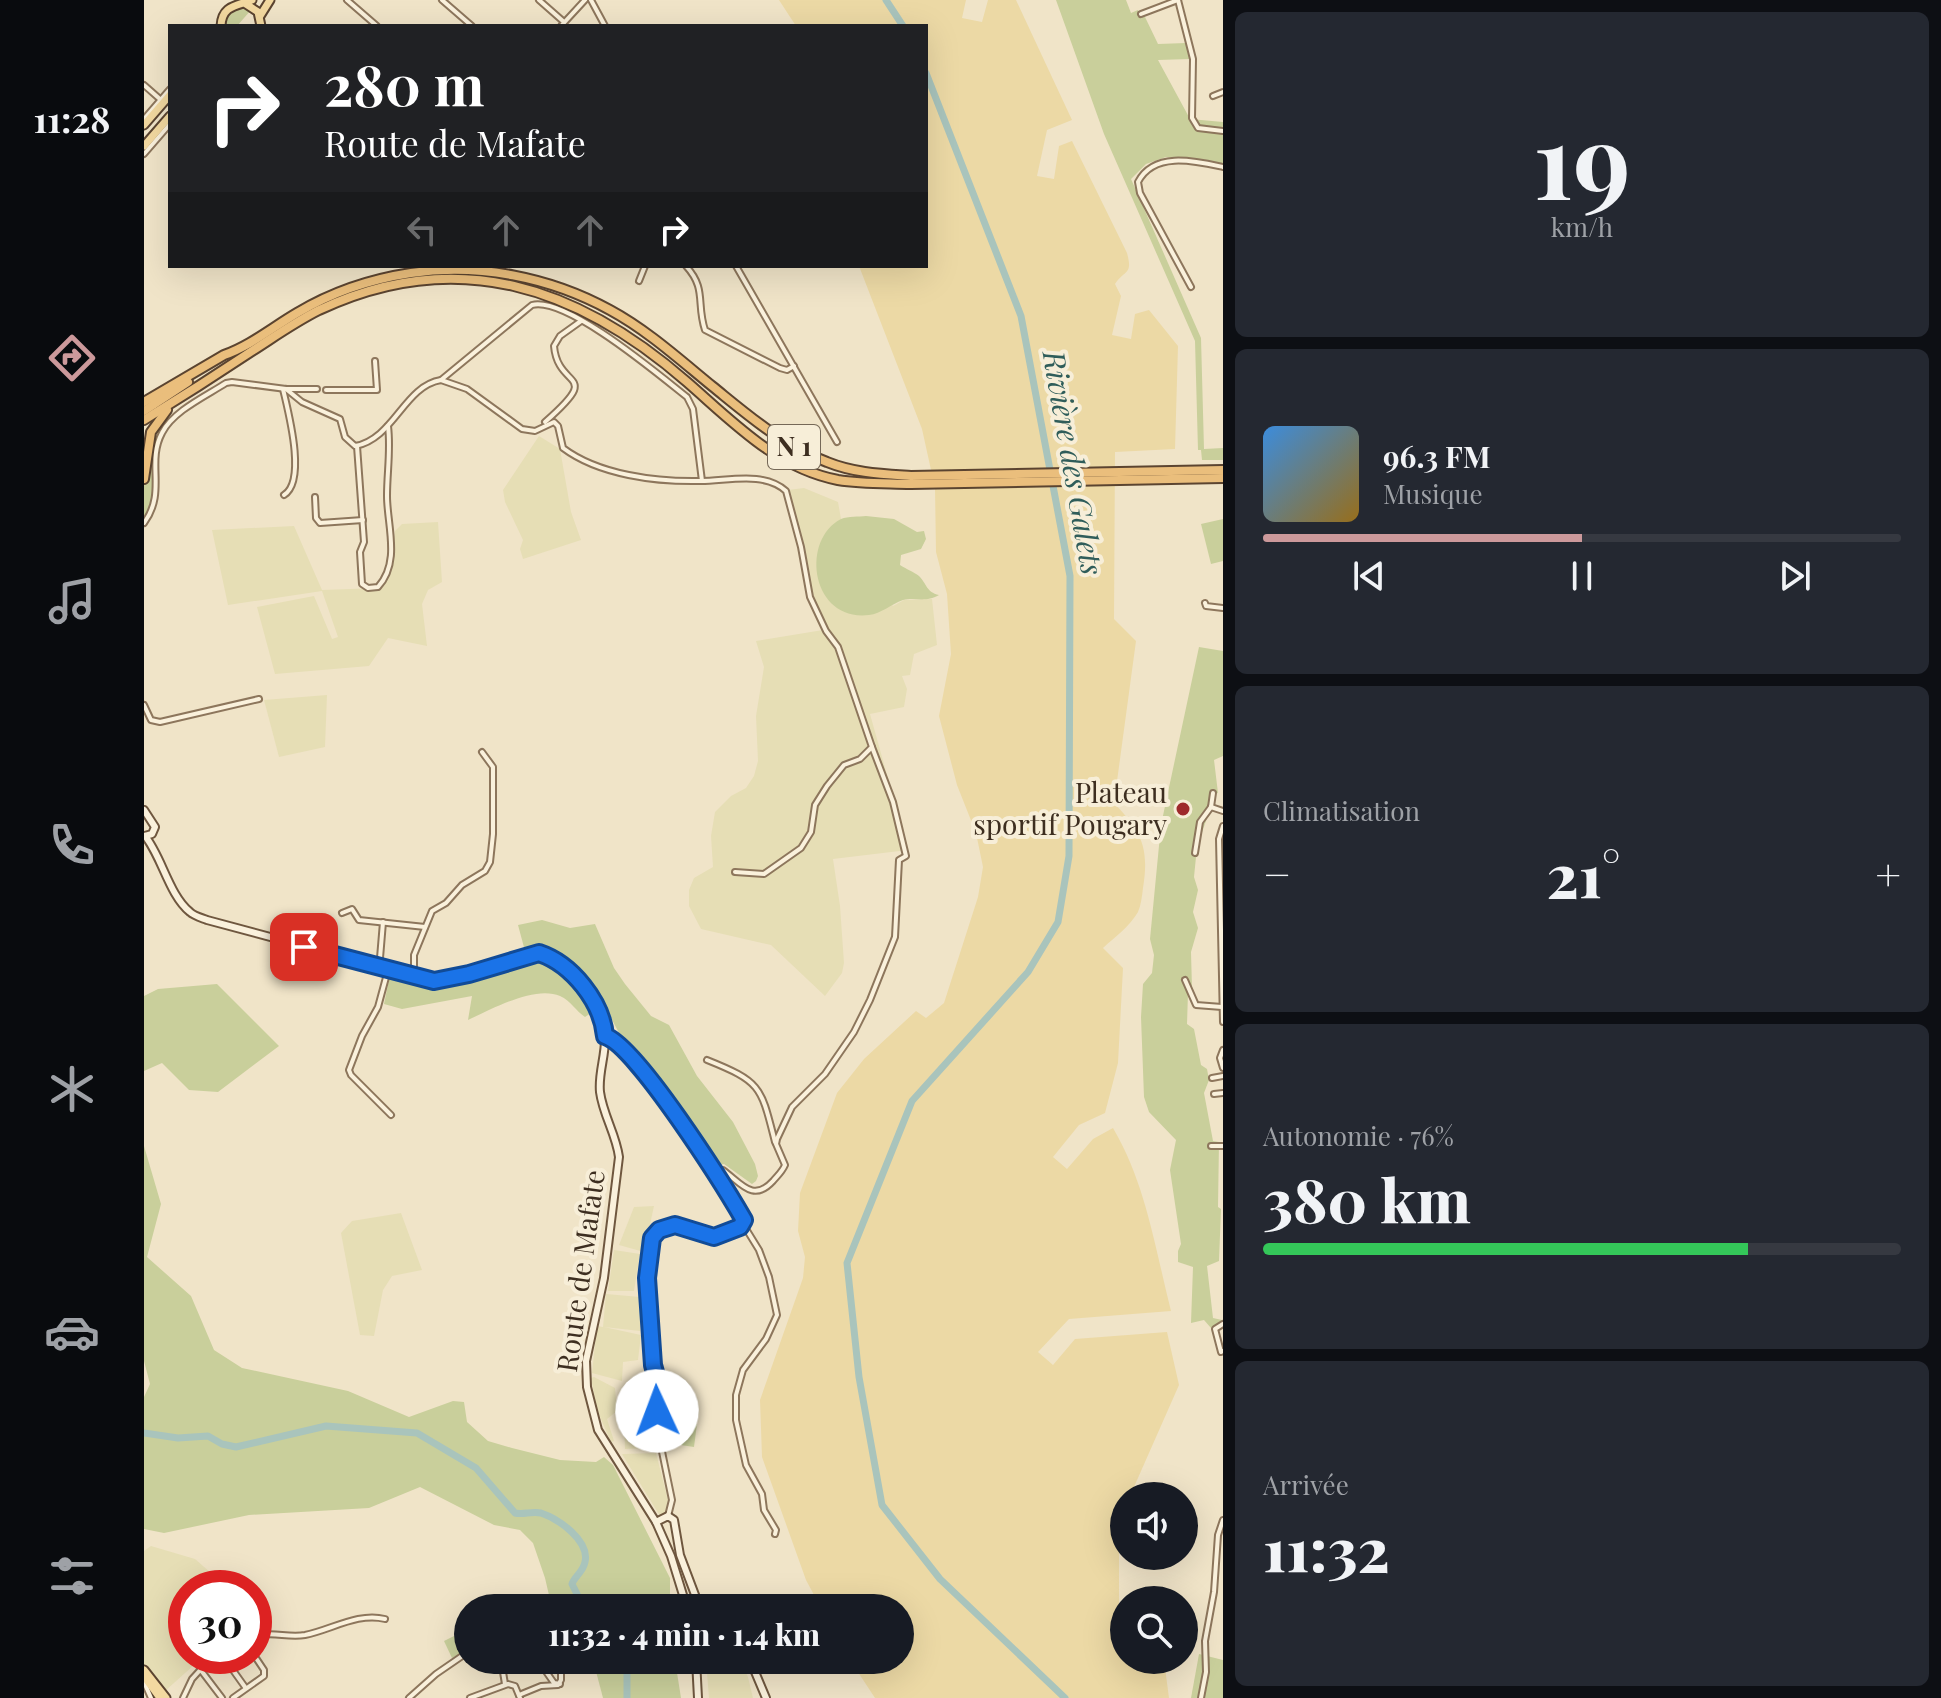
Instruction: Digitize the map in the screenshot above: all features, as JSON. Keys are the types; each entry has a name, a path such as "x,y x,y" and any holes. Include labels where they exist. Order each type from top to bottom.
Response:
{"highway":[{"name":"N 1","path":"144,411 299,312 349,288 400,275 459,270 505,274 576,294 626,320 758,423 798,449 845,468 911,480"},
{"name":"N 1","path":"144,420 293,324 348,298 382,287 429,280 492,281 557,297 624,332 670,367 740,429 784,460 835,479 862,483 1176,475 1221,470"},
{"path":"144,402 236,351"},
{"path":"144,479 151,432 167,410 185,395"},
{"name":"N 1","path":"1176,475 1223,479"}],"main road":[{"path":"221,24 227,9 252,0"},
{"path":"260,16 270,0"},
{"path":"244,3 255,8 261,24"},
{"path":"144,125 168,97"},
{"path":"144,146 168,118"},
{"path":"144,810 147,819"},
{"name":"Route de Mafate","path":"147,819 155,825 154,847"},
{"path":"144,836 154,832"},
{"name":"Route de Mafate","path":"144,836 154,847 164,872 190,912 207,920 434,981 531,954 542,954 566,968 588,993 602,1015 605,1046 600,1090 617,1140 619,1168 604,1278 586,1361 587,1387 604,1442 656,1522 683,1594"},
{"path":"656,1522 668,1516 674,1520 680,1555 695,1594"},
{"path":"697,1674 698,1698"},
{"path":"756,1674 766,1698"},
{"path":"144,1677 163,1698"}],"street":[{"path":"347,0 375,24"},
{"path":"442,0 470,24"},
{"path":"539,0 562,24 588,0 604,24"},
{"path":"1141,14 1178,0 1193,59 1192,118 1198,128 1223,131"},
{"path":"144,85 161,100"},
{"path":"144,119 168,91"},
{"path":"1213,96 1223,92"},
{"path":"144,154 168,126"},
{"path":"1191,287 1138,187 1140,177 1150,166 1168,160 1223,167"},
{"path":"639,281 644,268"},
{"path":"687,268 700,287 699,305 705,330 780,368 787,370 794,366"},
{"path":"737,268 837,442"},
{"path":"285,389 302,402 340,419 349,442 357,446 373,440 423,386 441,380 532,305 542,304 581,321 623,347 687,397 693,409 702,481"},
{"path":"535,431 574,394 575,383 556,358 554,346 560,336 581,321"},
{"path":"326,390 377,390 375,361"},
{"path":"441,380 467,389 522,429 535,431 554,422 558,426 563,448 590,465 644,476 702,481 767,481 786,491 798,533 810,597 826,631 840,651 893,802 906,856 899,860 896,876 895,937 870,1000 854,1032 825,1074 792,1107 776,1144"},
{"path":"144,523 157,496 159,439 172,420 226,383 317,389"},
{"path":"284,495 292,487 295,472 285,389"},
{"path":"357,446 364,542 360,552 362,584 375,588 387,572 392,536 387,495 388,425"},
{"path":"315,497 316,518 320,523 363,520"},
{"path":"1205,603 1206,606 1223,608"},
{"path":"144,705 151,720 160,722 259,699"},
{"path":"735,872 764,874 804,844 811,832 815,805 827,786 844,765 857,761 872,747"},
{"path":"414,978 414,955 432,911 446,903 462,885 485,871 490,862 493,767 482,752"},
{"path":"1195,853 1200,822 1211,807 1213,793"},
{"path":"1211,807 1223,811"},
{"path":"1223,826 1219,839 1223,1022"},
{"path":"342,913 352,909 359,920 425,927"},
{"path":"374,966 380,958 383,922"},
{"path":"281,940 285,924 322,923"},
{"path":"388,970 378,1007 362,1036 349,1070 391,1115"},
{"path":"1185,980 1196,1005 1222,1007"},
{"path":"605,1036 618,1043 660,1091 743,1218 743,1224 759,1250 777,1311 774,1326 743,1370 735,1399 736,1420 746,1465 762,1494 763,1508 776,1530 775,1534"},
{"path":"605,1046 618,1043"},
{"path":"1223,1050 1220,1058 1223,1068"},
{"path":"707,1060 742,1076 762,1094 785,1165 764,1190 748,1190 723,1170 711,1170"},
{"path":"1212,1078 1223,1076"},
{"path":"1214,1094 1223,1093"},
{"path":"1211,1146 1223,1146"},
{"path":"668,1516 672,1500 659,1437 659,1387 653,1365 647,1278 652,1238 659,1230 675,1225 714,1237 743,1224"},
{"path":"1222,1351 1215,1329 1223,1324"},
{"path":"1201,1698 1218,1535 1223,1520"},
{"path":"272,1632 302,1636 360,1618 385,1619"},
{"path":"409,1698 454,1662"},
{"path":"182,1697 197,1674"},
{"path":"204,1674 222,1698"},
{"path":"236,1674 245,1687"},
{"path":"233,1698 265,1674"},
{"path":"503,1674 505,1684"},
{"path":"548,1674 555,1685"},
{"path":"555,1685 558,1674"},
{"path":"144,1677 151,1698"},
{"path":"470,1698 505,1684 515,1686 520,1696 541,1686 555,1685"}],"shaded area":[{"path":"539,436 560,449 571,512 581,540 523,559 520,549 523,540 505,502 503,490"},
{"path":"804,488 838,502 841,519 826,533 893,606 904,600 932,599 937,645 914,654 910,675 902,676 907,689 904,707 870,714 908,850 833,859 844,963 842,973 825,996 771,945 701,929 689,906 689,890 694,878 713,867 711,836 715,812 731,796 746,788 754,776 758,761 756,716 764,667 756,641 823,630 836,648 851,690 856,689 846,660 826,627 810,589 788,490"},
{"path":"438,522 442,582 428,590 422,604 427,646 388,638 369,666 275,674 257,607 314,596 332,639 338,637 322,591 228,605 212,530 294,526 322,590 379,588 388,575 395,531 402,524"},
{"path":"327,695 325,747 279,757 264,700"},
{"path":"654,1206 644,1252 619,1245 634,1207"},
{"path":"401,1213 422,1270 392,1276 383,1290 374,1336 360,1335 341,1233 352,1221"},
{"path":"614,1250 640,1254 634,1291 608,1291"},
{"path":"606,1294 640,1297 640,1331 604,1327 641,1335 638,1360 623,1362 622,1381 592,1373 597,1326 603,1327"},
{"path":"591,1378 615,1388 617,1411 607,1419 614,1441 611,1442 597,1410"},
{"path":"623,1389 651,1396 648,1448 625,1449"},
{"path":"656,1453 670,1508 660,1516 622,1454"},
{"path":"151,1546 195,1559 208,1570 168,1570 168,1674 184,1674 165,1691 144,1667 144,1551"},
{"path":"707,1674 747,1674 753,1698 709,1698"}],"green space":[{"path":"1056,0 1126,0 1131,13 1138,10 1141,17 1145,17 1158,44 1186,43 1190,59 1158,60 1190,119 1223,122 1223,165 1166,157 1146,164 1131,179 1201,338 1204,449 1223,448 1223,460 1202,460 1201,450 1198,450 1195,341 1104,134"},
{"path":"240,7 251,10 239,24 226,24 227,16"},
{"path":"149,460 152,461 153,491 144,518 144,486"},
{"path":"866,516 894,519 917,532 924,531 926,539 921,549 901,555 900,565 919,576 929,590 939,595 929,599 903,600 869,615 849,614 834,606 818,578 820,544 828,529 841,519"},
{"path":"1223,519 1223,561 1211,564 1201,524"},
{"path":"1199,647 1223,651 1223,756 1214,760 1218,793 1211,795 1197,847 1194,877 1198,890 1193,912 1198,928 1191,952 1192,989 1188,993 1187,1024 1194,1029 1201,1065 1207,1069 1209,1080 1204,1093 1213,1141 1219,1142 1219,1261 1207,1266 1213,1318 1222,1320 1211,1328 1204,1320 1191,1323 1193,1267 1178,1262 1181,1244 1170,1170 1176,1140 1149,1112 1144,1097 1141,1017 1143,984 1152,973 1154,955 1150,939 1161,825"},
{"path":"542,920 570,928 595,924 614,968 625,984 651,1016 669,1025 697,1076 733,1122 755,1164 756,1181 752,1184 724,1164 712,1167 665,1095 632,1057 610,1016 595,996 572,975 540,954 525,951 518,925"},
{"path":"523,958 535,959 556,968 597,1009 585,1017 564,998 550,993 526,996 468,1020 472,996 402,1009 384,1004 390,975 427,982"},
{"path":"217,984 279,1046 218,1092 189,1090 162,1063 144,1071 144,996 158,989"},
{"path":"144,1146 161,1204 147,1257 191,1296 214,1350 242,1368 348,1391 409,1417 453,1401 464,1402 467,1422 488,1441 560,1460 596,1462 604,1457 613,1465 670,1578 670,1594 549,1594 533,1543 520,1530 494,1525 420,1487 369,1508 249,1515 164,1533 144,1529 144,1397 150,1384 144,1361"},
{"path":"677,1421 697,1424 694,1447 674,1444"},
{"path":"454,1636 454,1657 452,1658 444,1641"},
{"path":"1199,1654 1223,1660 1223,1698 1191,1698 1195,1674 1198,1674"},
{"path":"597,1674 677,1674 681,1698 603,1698"}],"sand":[{"path":"779,0 966,0 962,18 982,22 988,0 1016,0 1072,120 1047,130 1037,176 1054,179 1059,146 1072,141 1129,260 1127,271 1115,284 1121,296 1112,335 1131,339 1135,314 1149,310 1178,346 1175,449 1115,452 1114,619 1136,641 1115,796 1111,800 1136,830 1145,860 1138,912 1127,927 1103,948 1123,968 1118,1063 1105,1113 1079,1125 1053,1157 1067,1169 1093,1139 1113,1128 1142,1194 1171,1311 1069,1319 1038,1352 1053,1365 1075,1339 1167,1332 1179,1385 1136,1482 1110,1482 1110,1570 1119,1570 1119,1586 1110,1586 1110,1674 1166,1674 1169,1698 875,1698 859,1674 914,1674 914,1594 814,1594 762,1457 760,1400 803,1278 805,1257 798,1231 800,1193 837,1093 864,1059 916,1011 926,1018 944,1003 978,897 983,867 976,833 957,785 939,716 951,654 947,594 936,552 935,488 922,429 860,268 928,268 928,24 795,24"}],"waterway":[{"name":"Rivière des Galets","path":"886,0 902,24"},
{"name":"Rivière des Galets","path":"928,78 1021,316 1070,576 1069,856 1058,922 1028,972 912,1101 847,1263 859,1377 882,1505 940,1579 1065,1698"},
{"path":"144,1433 178,1438 208,1436 236,1447 326,1426 417,1433 476,1468 515,1513 541,1513 572,1532 585,1554 584,1565 572,1584 577,1594"},
{"path":"627,1674 627,1698"}],"place":[{"name":"Plateau sportif Pougary","path":"1183,809"}],"route":[{"path":"304,947 434,981 539,953 566,968 588,993 602,1015 605,1036 618,1043 660,1091 744,1220 740,1227 714,1237 675,1225 659,1230 652,1238 647,1278 653,1365 659,1387 657,1411"}]}
